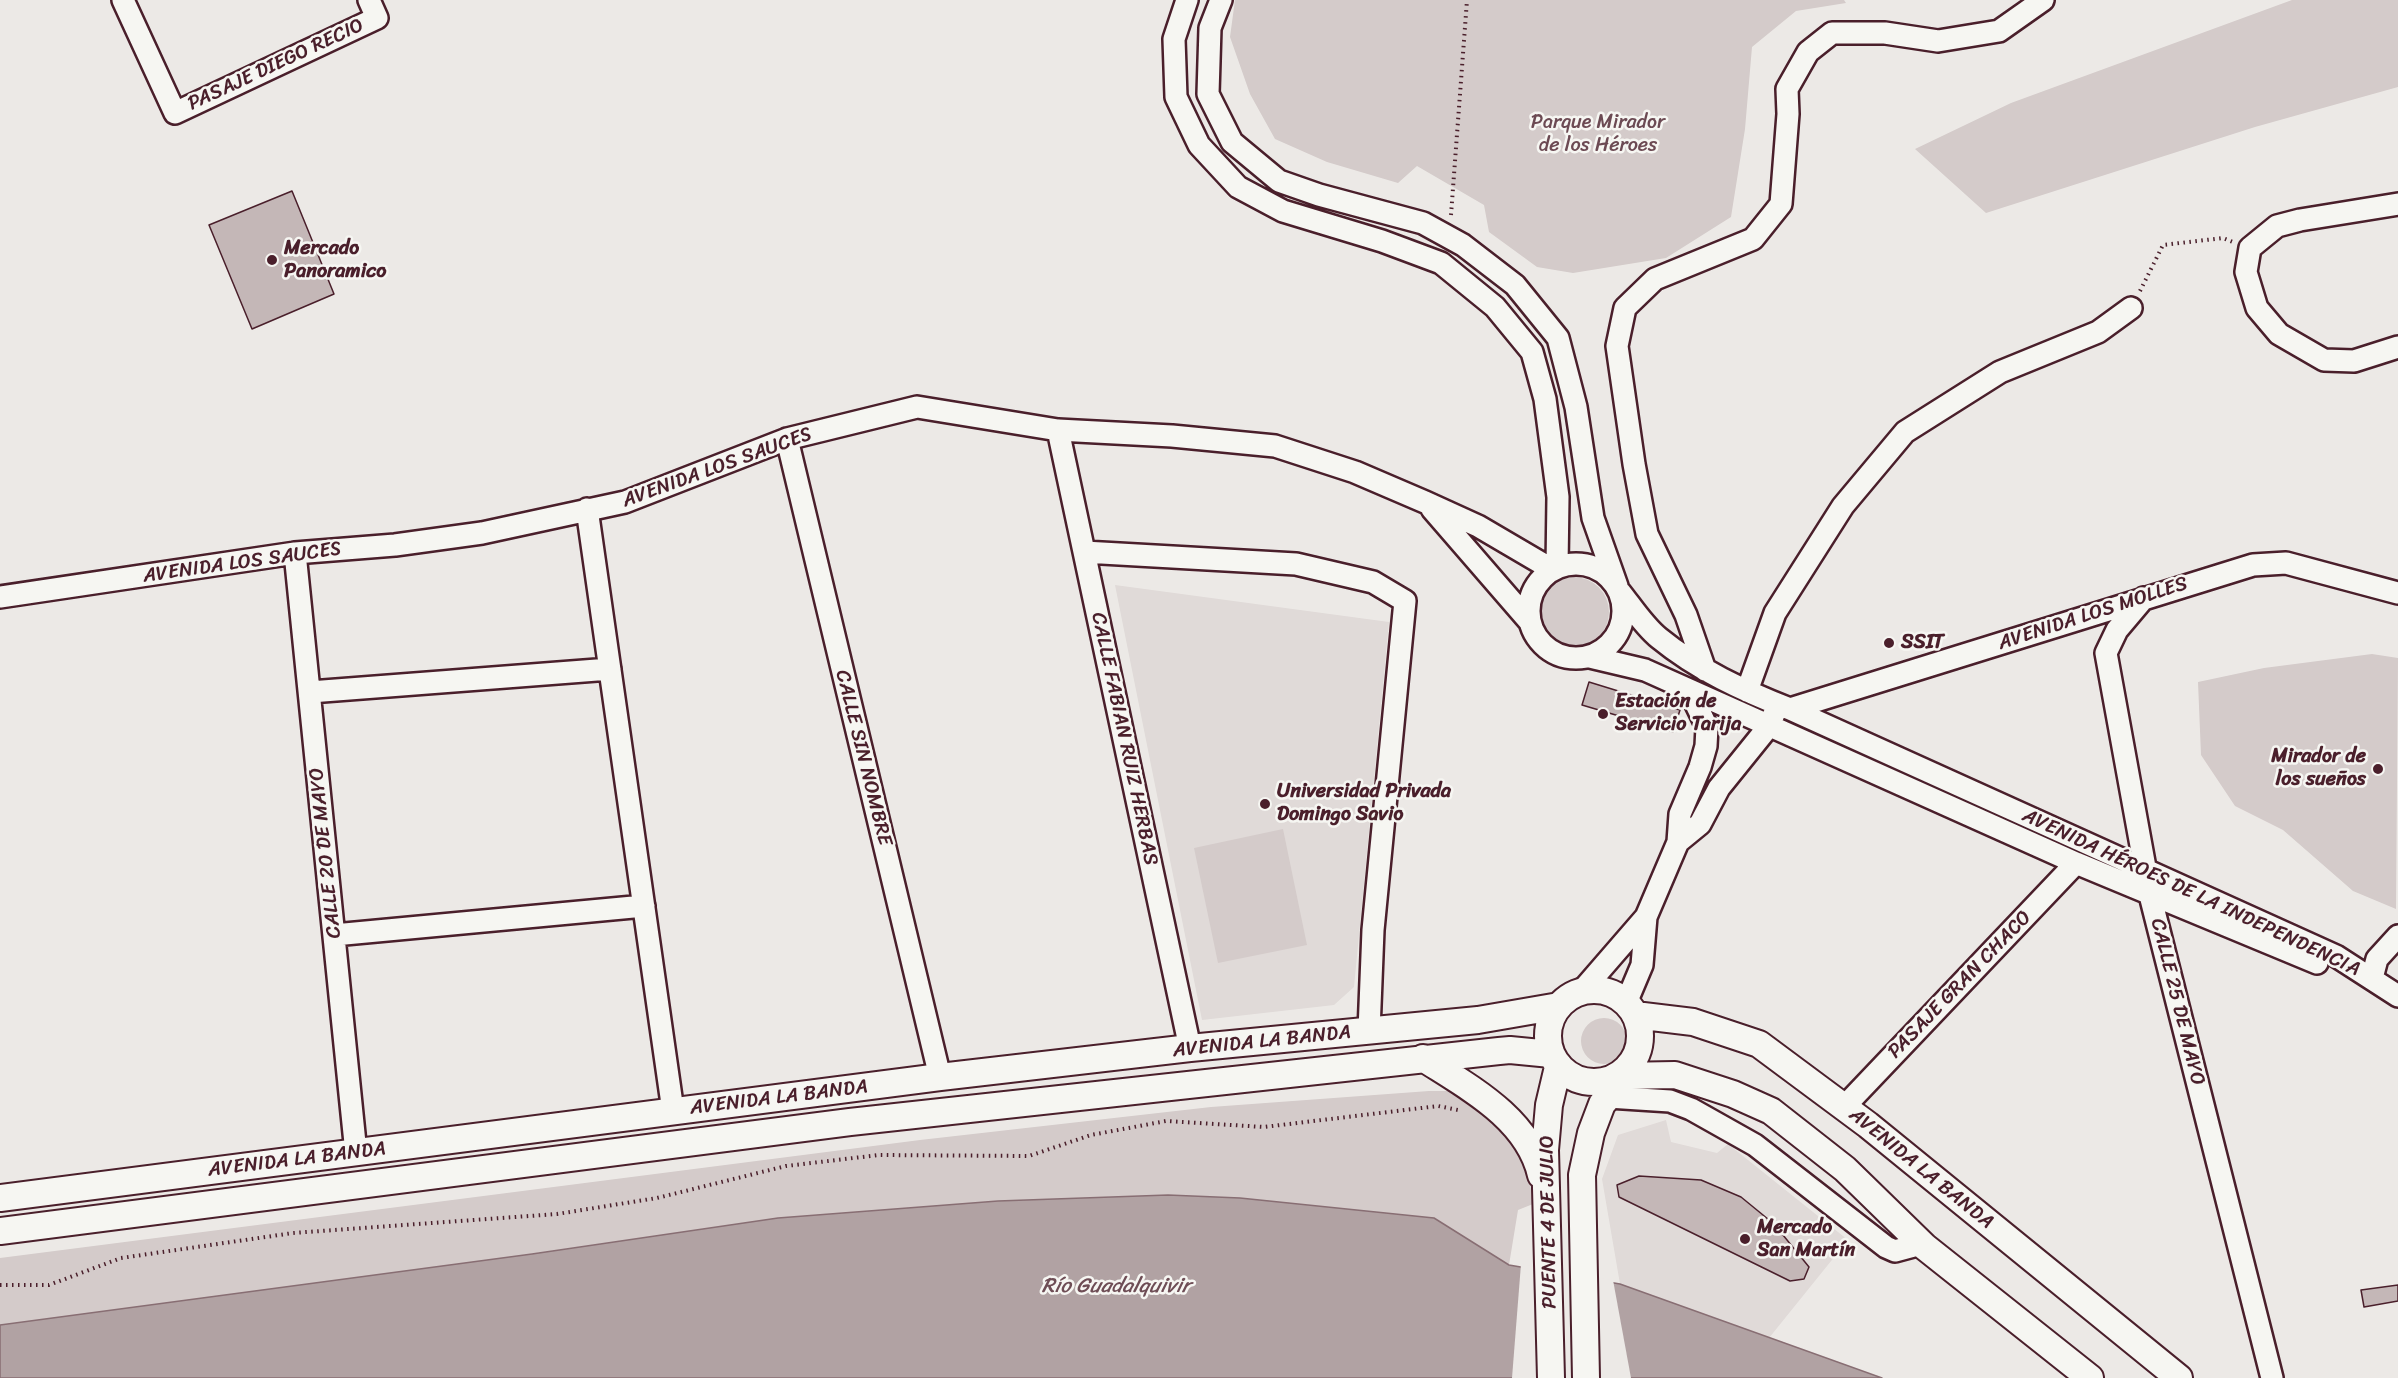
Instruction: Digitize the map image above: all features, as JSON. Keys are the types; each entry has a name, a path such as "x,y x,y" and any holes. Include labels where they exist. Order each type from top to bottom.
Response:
{"main road":[{"path":"1612,1084 1636,1055 1640,1042 1640,1028 1631,1009 1605,991 1581,992 1559,1006 1548,1029 1548,1042 1554,1060 1571,1077 1585,1082 1612,1084 1675,1075 1733,1094 1771,1111 1845,1169 1921,1244 2090,1378"},
{"name":"AVENIDA LA BANDA","path":"0,1198 940,1077 1190,1048 1478,1020 1559,1006"},
{"name":"AVENIDA LA BANDA","path":"1631,1009 1694,1022 1759,1044 1844,1107 2179,1378"},
{"name":"AVENIDA LA BANDA","path":"0,1231 850,1122 1354,1068 1423,1058 1510,1050 1554,1060"},
{"path":"1423,1058 1479,1094 1515,1126 1540,1168 1548,1204"},
{"name":"PUENTE 4 DE JULIO","path":"1551,1378 1545,1150 1554,1060"},
{"name":"PUENTE 4 DE JULIO","path":"1586,1378 1582,1175 1591,1133 1612,1084"}],"street":[{"name":"PASAJE DIEGO RECIO","path":"123,0 175,113 373,9"},
{"path":"1187,0 1174,39 1176,97 1199,146 1238,187 1283,211 1382,241 1441,263 1496,306 1532,352 1545,399 1558,497 1555,568"},
{"name":"AVENIDA HÉROES DE LA INDEPENDENCIA","path":"1221,0 1210,28 1208,94 1232,141 1279,181 1319,195 1422,223 1463,245 1515,285 1558,338 1576,407 1593,518 1618,589 1658,637 1705,670 1747,691 2336,956 2372,978"},
{"path":"1705,670 1686,615 1647,534 1634,464 1617,345 1625,308 1655,279 1753,239 1780,204 1788,114 1786,89 1808,52 1832,33 1885,33 1938,41 1999,31 2043,0"},
{"path":"2398,204 2277,226 2250,248 2246,272 2257,308 2279,334 2324,360 2354,361 2398,347"},
{"path":"1747,691 1775,613 1843,506 1905,432 2000,372 2098,332 2131,308"},
{"name":"AVENIDA LOS SAUCES","path":"0,597 296,553 395,545 482,533 625,502 787,439 917,407 1058,430 1172,436 1275,446 1355,472 1425,502 1478,526 1555,568"},
{"name":"CALLE FABIAN RUIZ HERBAS","path":"1058,430 1190,1048"},
{"name":"CALLE SIN NOMBRE","path":"787,439 940,1077"},
{"name":"AVENIDA LOS SAUCES","path":"1425,502 1529,621"},
{"path":"587,509 673,1112"},
{"path":"1084,552 1296,564 1373,582 1405,601 1373,930 1369,1031"},
{"name":"CALLE 20 DE MAYO","path":"296,553 356,1153"},
{"path":"1574,563 1590,566 1605,574 1618,589 1624,608 1622,623 1616,638 1604,650 1590,657 1574,659 1558,656 1534,635 1529,621 1528,606 1532,591 1541,579 1555,568 1574,563"},
{"name":"AVENIDA LOS MOLLES","path":"1784,706 2073,622 2144,598 2253,566 2286,563 2398,593"},
{"path":"2106,652 2117,630 2144,598"},
{"path":"2073,622 2096,633 2106,652"},
{"name":"CALLE 25 DE MAYO","path":"2106,652 2150,895 2272,1378"},
{"name":"AVENIDA HÉROES DE LA INDEPENDENCIA","path":"1590,657 1645,670 2150,895 2331,969 2372,978"},
{"path":"310,692 610,669"},
{"path":"1581,992 1646,917 1678,842 1680,814 1700,767 1706,746 1707,727 1689,690"},
{"path":"1678,842 1700,824 1719,788 1784,706"},
{"name":"PASAJE GRAN CHACO","path":"1844,1107 2076,863"},
{"path":"334,935 644,906"},
{"path":"1631,1009 1642,965 1646,917"},
{"path":"2398,936 2377,960 2372,978 2398,996"},
{"path":"1612,1084 1691,1109 1755,1145 1886,1247 1895,1251 1921,1244"}],"path":[{"path":"1450,238 1467,0"},
{"path":"2131,308 2163,245 2223,238 2250,248"},
{"path":"0,1286 49,1285 121,1258 293,1233 557,1214 657,1198 786,1166 879,1155 1029,1156 1091,1135 1166,1121 1264,1127 1438,1106 1462,1111"}],"shaded area":[{"name":"Universidad Privada Domingo Savio","path":"1115,585 1389,622 1354,987 1334,1005 1202,1020"},
{"name":"Mercado San Martín","path":"1666,1120 1671,1142 1717,1153 1728,1144 1848,1240 1769,1338 1620,1284 1602,1179 1618,1135"}],"green space":[{"name":"Parque Mirador de los Héroes","path":"1235,0 1844,0 1846,3 1796,11 1752,47 1745,129 1731,217 1666,258 1573,273 1537,267 1489,232 1484,205 1417,166 1398,183 1327,162 1275,139 1250,94 1230,37"},
{"path":"2292,0 2398,0 2398,87 2255,127 1986,213 1915,149 2011,103"},
{"path":"1574,577 1587,580 1599,587 1606,599 1609,612 1606,625 1599,637 1587,644 1574,647 1561,644 1549,637 1542,625 1539,612 1542,599 1549,587 1561,580"},
{"path":"2372,654 2398,658 2396,909 2353,891 2283,830 2235,806 2201,755 2198,682 2264,668"},
{"path":"1283,829 1307,945 1218,963 1194,848"},
{"path":"1604,1018 1620,1025 1627,1041 1620,1057 1604,1064 1588,1057 1581,1041 1588,1025"},
{"path":"1450,1091 1492,1122 1515,1146 1529,1176 1533,1204 1518,1210 1509,1265 1434,1218 1240,1198 1168,1195 998,1201 778,1218 234,1297 0,1325 0,1258 920,1140 1211,1107"}],"water":[{"name":"Río Guadalquivir","path":"1168,1195 1240,1198 1434,1218 1509,1265 1620,1284 1882,1378 0,1378 0,1325 532,1254 778,1218 998,1201"}],"pier":[{"path":"1521,1264 1613,1280 1631,1378 1512,1378"}],"building":[{"name":"Mercado Panoramico","path":"292,191 334,294 252,329 209,225"},
{"path":"1589,682 1680,710 1673,732 1582,705"},
{"name":"Mercado San Martín","path":"1639,1176 1701,1180 1741,1197 1774,1224 1809,1267 1804,1279 1790,1281 1619,1197 1617,1185"},
{"path":"2398,1285 2398,1301 2364,1307 2361,1290"}],"place":[{"name":"Mercado Panoramico","path":"272,260"},
{"name":"SSIT","path":"1889,643"},
{"name":"Estación de Servicio Tarija","path":"1603,714"},
{"name":"Mirador de los sueños","path":"2378,769"},
{"name":"Universidad Privada Domingo Savio","path":"1265,804"},
{"name":"Mercado San Martín","path":"1745,1239"}]}
